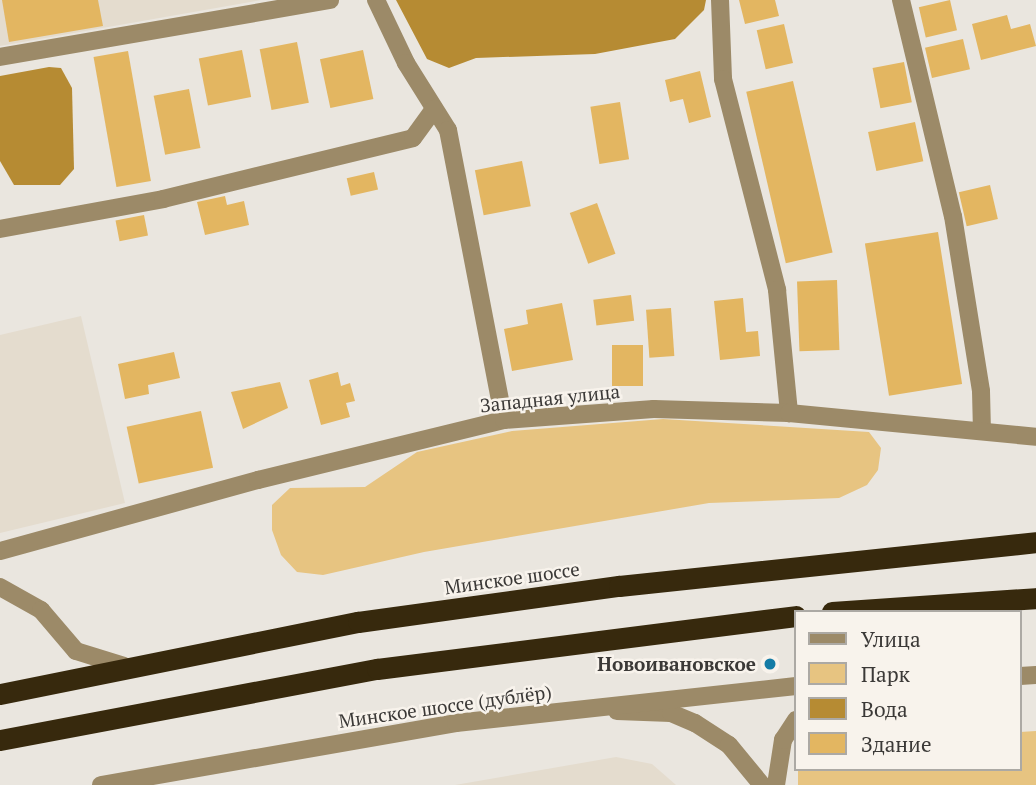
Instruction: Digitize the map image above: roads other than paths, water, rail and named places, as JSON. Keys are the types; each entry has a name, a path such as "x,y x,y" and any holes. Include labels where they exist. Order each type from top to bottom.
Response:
{"highway":[{"name":"Минское шоссе","path":"0,694 124,666 413,614 1036,542"},
{"path":"861,610 1036,598"},
{"path":"0,740 377,669 794,615"}],"street":[{"path":"0,57 330,0"},
{"path":"376,0 448,130 504,421"},
{"path":"720,0 723,79 777,289 789,413"},
{"path":"901,0 953,216 981,391 982,431"},
{"path":"0,229 163,199 413,138 434,109"},
{"name":"Западная улица","path":"0,551 258,480 504,421 654,409 789,413 1036,437"},
{"path":"0,587 41,610 76,651 124,666"},
{"name":"Минское шоссе (дублёр)","path":"101,785 372,735 794,686"},
{"path":"586,709 671,713 695,723 730,745 762,785"},
{"path":"776,785 783,740 794,723"}],"water":[{"path":"396,0 706,0 704,10 675,39 595,54 476,58 449,68 427,59"},
{"path":"49,67 61,68 72,88 74,169 60,185 14,185 0,161 0,76"}],"place":[{"name":"Новоивановское","path":"770,664"}]}
